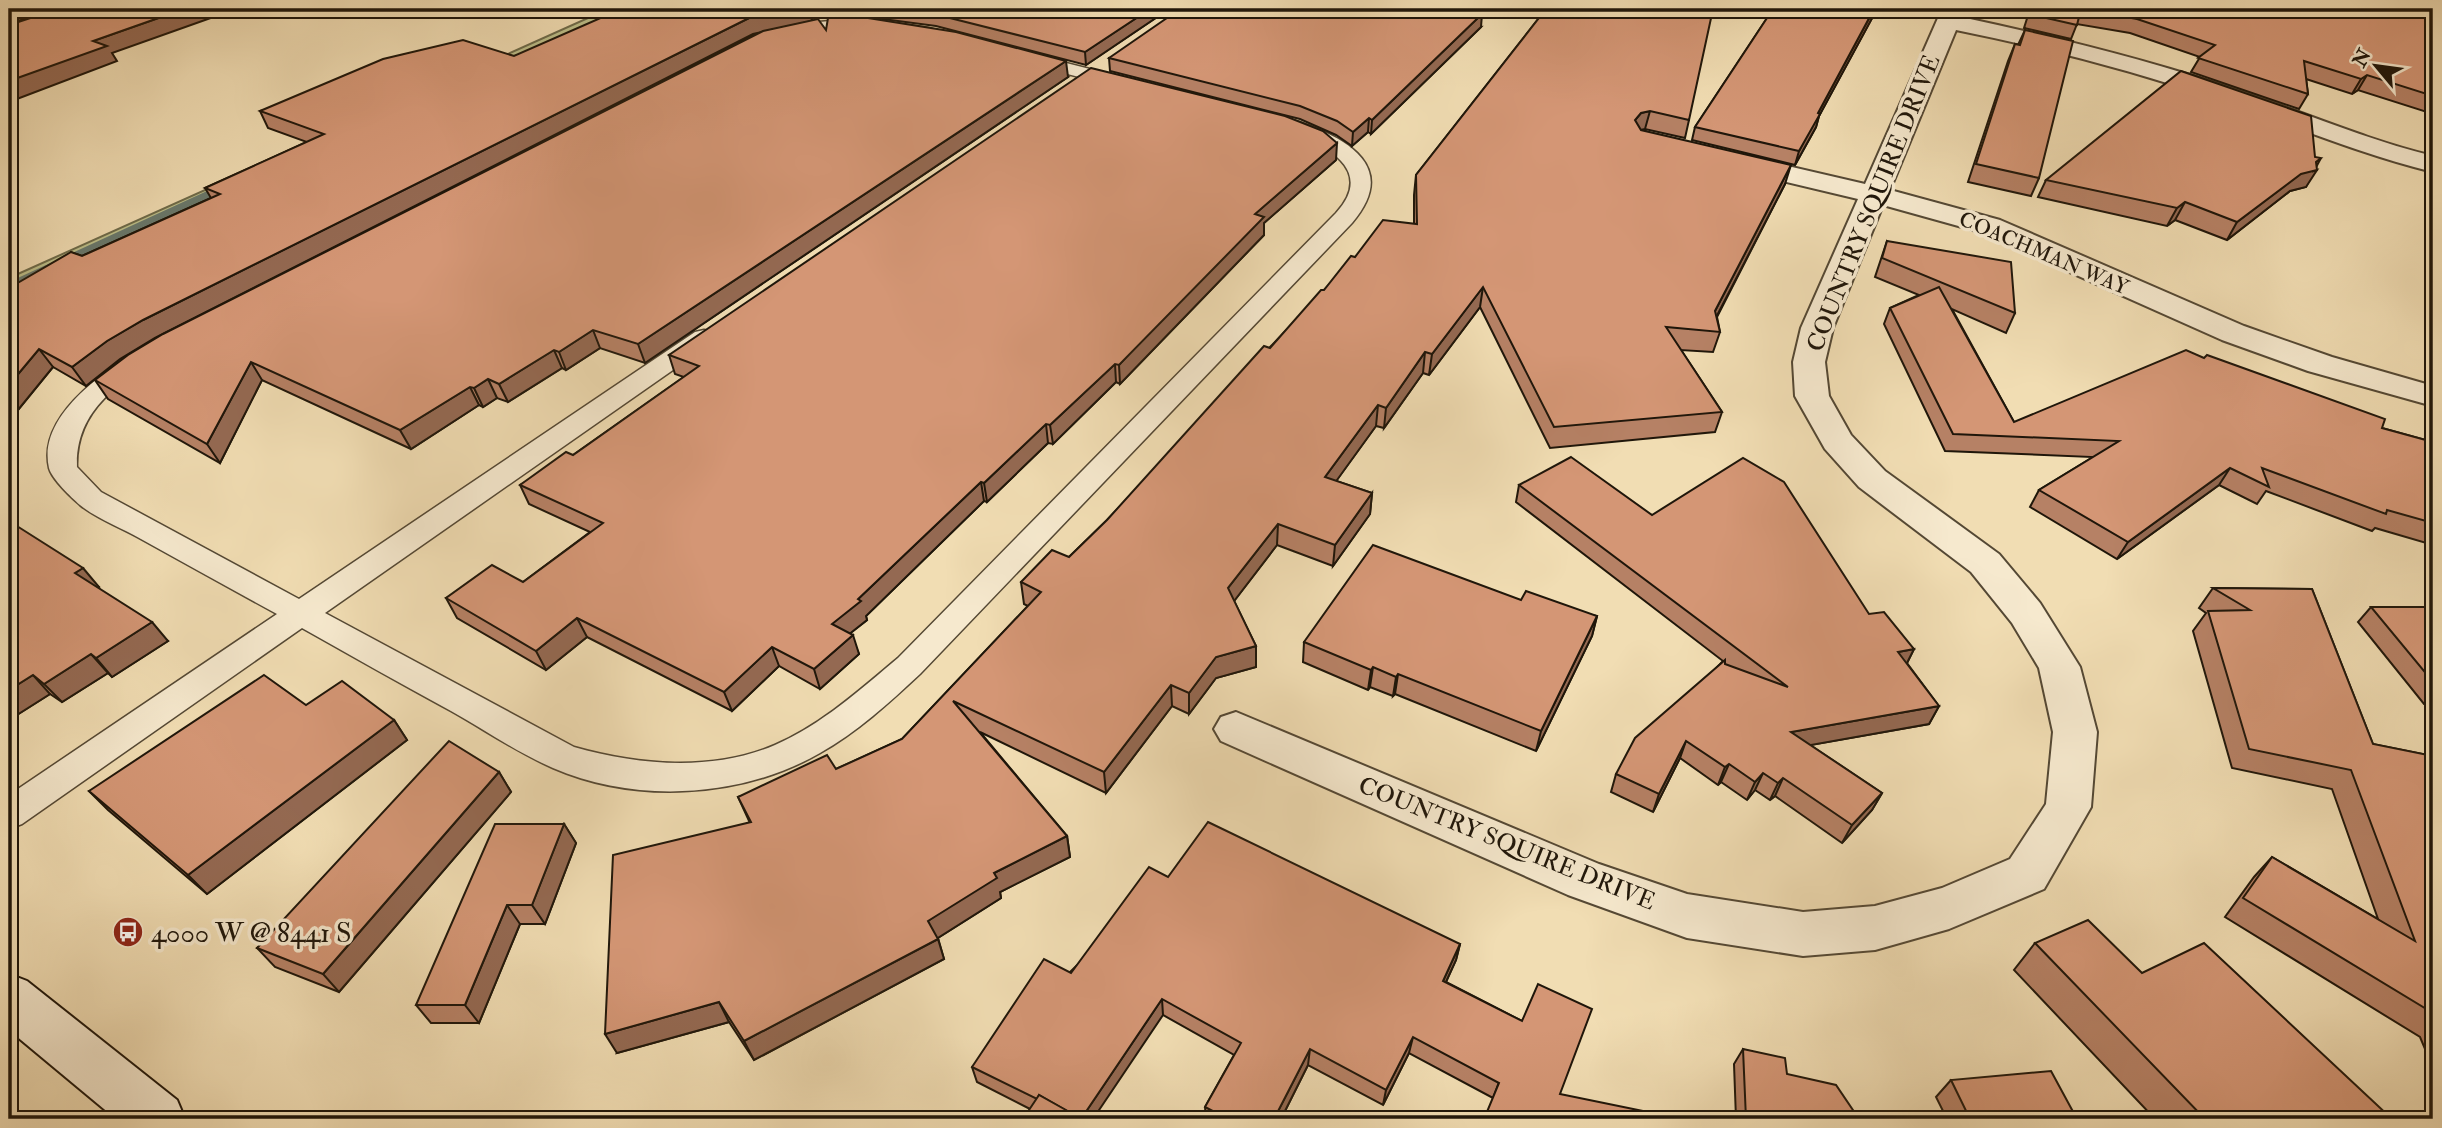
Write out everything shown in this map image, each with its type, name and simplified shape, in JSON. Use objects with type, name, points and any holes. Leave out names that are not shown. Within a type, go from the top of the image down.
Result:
[{"type":"street","points":[[1950,15],[2124,61],[2240,99],[2361,144],[2433,164]]},
{"type":"street","name":"COUNTRY SQUIRE DRIVE","points":[[1236,729],[1585,880],[1687,916],[1803,934],[1875,928],[1950,908],[2027,874],[2068,807],[2075,732],[2059,667],[2026,613],[1985,562],[1872,478],[1837,441],[1812,396],[1809,362],[1817,328],[1950,15]]},
{"type":"street","name":"COACHMAN WAY","points":[[1713,156],[1928,207],[1990,226],[2233,333],[2320,363],[2433,396]]},
{"type":"street","points":[[9,998],[158,1119]]},
{"type":"lane","points":[[873,25],[906,28],[1320,135],[1338,146],[1352,161],[1362,189],[1358,201],[918,656],[859,710],[806,746],[753,766],[689,777],[625,774],[565,758],[301,613],[91,499],[63,470],[64,441],[77,414],[102,387],[134,364],[177,339],[760,40],[808,28],[873,25]]},
{"type":"lane","points":[[1065,90],[1120,52]]},
{"type":"lane","points":[[9,814],[723,324]]},
{"type":"green space","points":[[608,9],[635,9],[9,295],[9,278]]},
{"type":"building","points":[[58,9],[184,9],[93,41],[107,46],[9,81],[9,25]]},
{"type":"building","points":[[621,9],[794,9],[749,18],[143,320],[107,341],[72,367],[39,349],[9,385],[9,288],[71,252],[82,256],[220,194],[205,188],[324,134],[260,111],[383,59],[463,40],[514,56]]},
{"type":"building","points":[[897,9],[1150,9],[1085,52],[934,14]]},
{"type":"building","points":[[1180,9],[1455,9],[1482,14],[1372,120],[1369,118],[1353,132],[1337,121],[1300,106],[1109,58]]},
{"type":"building","points":[[1546,9],[1713,9],[1689,120],[1650,111],[1641,113],[1635,120],[1641,130],[1791,165],[1715,311],[1720,332],[1666,327],[1722,412],[1554,427],[1483,287],[1432,354],[1425,352],[1386,408],[1378,405],[1325,477],[1372,493],[1335,545],[1278,524],[1228,588],[1256,646],[1216,657],[1189,693],[1171,685],[1104,772],[953,701],[1067,836],[994,873],[997,878],[928,921],[938,939],[744,1041],[719,1002],[605,1034],[613,855],[751,822],[738,797],[827,755],[836,769],[902,739],[1041,592],[1021,582],[1052,550],[1069,557],[1107,520],[1264,346],[1270,348],[1321,290],[1324,290],[1351,256],[1355,257],[1383,220],[1417,224],[1416,175]]},
{"type":"building","points":[[1773,9],[1874,9],[1799,151],[1695,127]]},
{"type":"building","points":[[2031,9],[2081,9],[2077,25],[2029,14]]},
{"type":"building","points":[[2081,9],[2433,9],[2433,96],[2367,75],[2361,79],[2304,61],[2308,94],[2198,58],[2215,45],[2137,19]]},
{"type":"building","points":[[828,18],[868,18],[956,32],[1066,61],[638,344],[593,330],[559,352],[554,350],[499,384],[488,379],[474,388],[470,387],[400,430],[251,362],[207,444],[95,380],[128,355],[163,334],[763,31],[818,19],[826,30]]},
{"type":"building","points":[[2025,30],[2073,41],[2039,178],[1976,164],[2015,44],[2020,45]]},
{"type":"building","points":[[1091,68],[1285,116],[1323,131],[1337,143],[1255,214],[1264,217],[1119,365],[1115,364],[1050,425],[1046,424],[984,483],[981,482],[858,599],[861,601],[832,624],[853,635],[814,669],[772,647],[724,692],[577,618],[536,651],[446,598],[492,565],[523,582],[603,523],[520,485],[566,452],[573,455],[699,366],[669,355]]},
{"type":"building","points":[[2181,71],[2311,116],[2315,157],[2321,158],[2316,162],[2317,170],[2301,174],[2237,222],[2185,202],[2177,208],[2046,180]]},
{"type":"building","points":[[1887,241],[2011,262],[2015,313],[1882,258]]},
{"type":"building","points":[[1939,287],[2014,422],[2186,350],[2204,358],[2207,355],[2385,419],[2382,428],[2433,442],[2433,523],[2387,510],[2386,514],[2262,468],[2269,487],[2230,468],[2128,542],[2039,490],[2119,441],[1953,434],[1890,308]]},
{"type":"building","points":[[1571,457],[1652,515],[1743,458],[1784,482],[1869,614],[1884,612],[1914,649],[1898,652],[1939,706],[1791,732],[1882,793],[1852,825],[1783,778],[1778,783],[1763,773],[1755,782],[1729,764],[1725,767],[1686,741],[1659,794],[1616,774],[1635,738],[1725,660],[1725,664],[1788,687],[1519,485]]},
{"type":"building","points":[[9,521],[83,568],[75,573],[152,622],[96,658],[91,654],[44,684],[33,675],[9,690]]},
{"type":"building","points":[[1373,545],[1521,600],[1526,591],[1597,616],[1541,731],[1398,674],[1396,677],[1373,667],[1371,670],[1304,642]]},
{"type":"building","points":[[2213,588],[2312,589],[2373,744],[2433,756],[2433,1013],[2243,898],[2272,857],[2415,941],[2351,770],[2249,749],[2208,611],[2250,610]]},
{"type":"building","points":[[2371,607],[2433,607],[2433,682]]},
{"type":"building","points":[[264,675],[306,705],[342,681],[394,720],[188,875],[89,791]]},
{"type":"building","points":[[449,741],[499,772],[323,974],[257,948]]},
{"type":"building","points":[[1208,822],[1460,944],[1443,981],[1522,1021],[1538,984],[1592,1009],[1560,1094],[1682,1119],[1484,1119],[1499,1083],[1413,1037],[1386,1090],[1310,1049],[1274,1119],[1228,1119],[1205,1107],[1241,1043],[1162,999],[1081,1119],[1039,1095],[1037,1099],[972,1067],[1044,959],[1071,973],[1149,867],[1168,877]]},
{"type":"building","points":[[495,824],[564,824],[532,905],[507,905],[465,1005],[416,1005]]},
{"type":"building","points":[[2088,920],[2142,973],[2204,943],[2392,1119],[2205,1119],[2035,943]]},
{"type":"building","points":[[1743,1049],[1785,1058],[1787,1074],[1836,1085],[1859,1119],[1746,1119]]},
{"type":"building","points":[[2051,1071],[2077,1119],[1970,1119],[1951,1080]]},
{"type":"building","points":[[1039,1095],[1082,1119],[1023,1119]]},
{"type":"waterway","points":[[9,287],[231,184]]},
{"type":"place","name":"4000 W @ 8441 S","points":[[128,932]]}]
